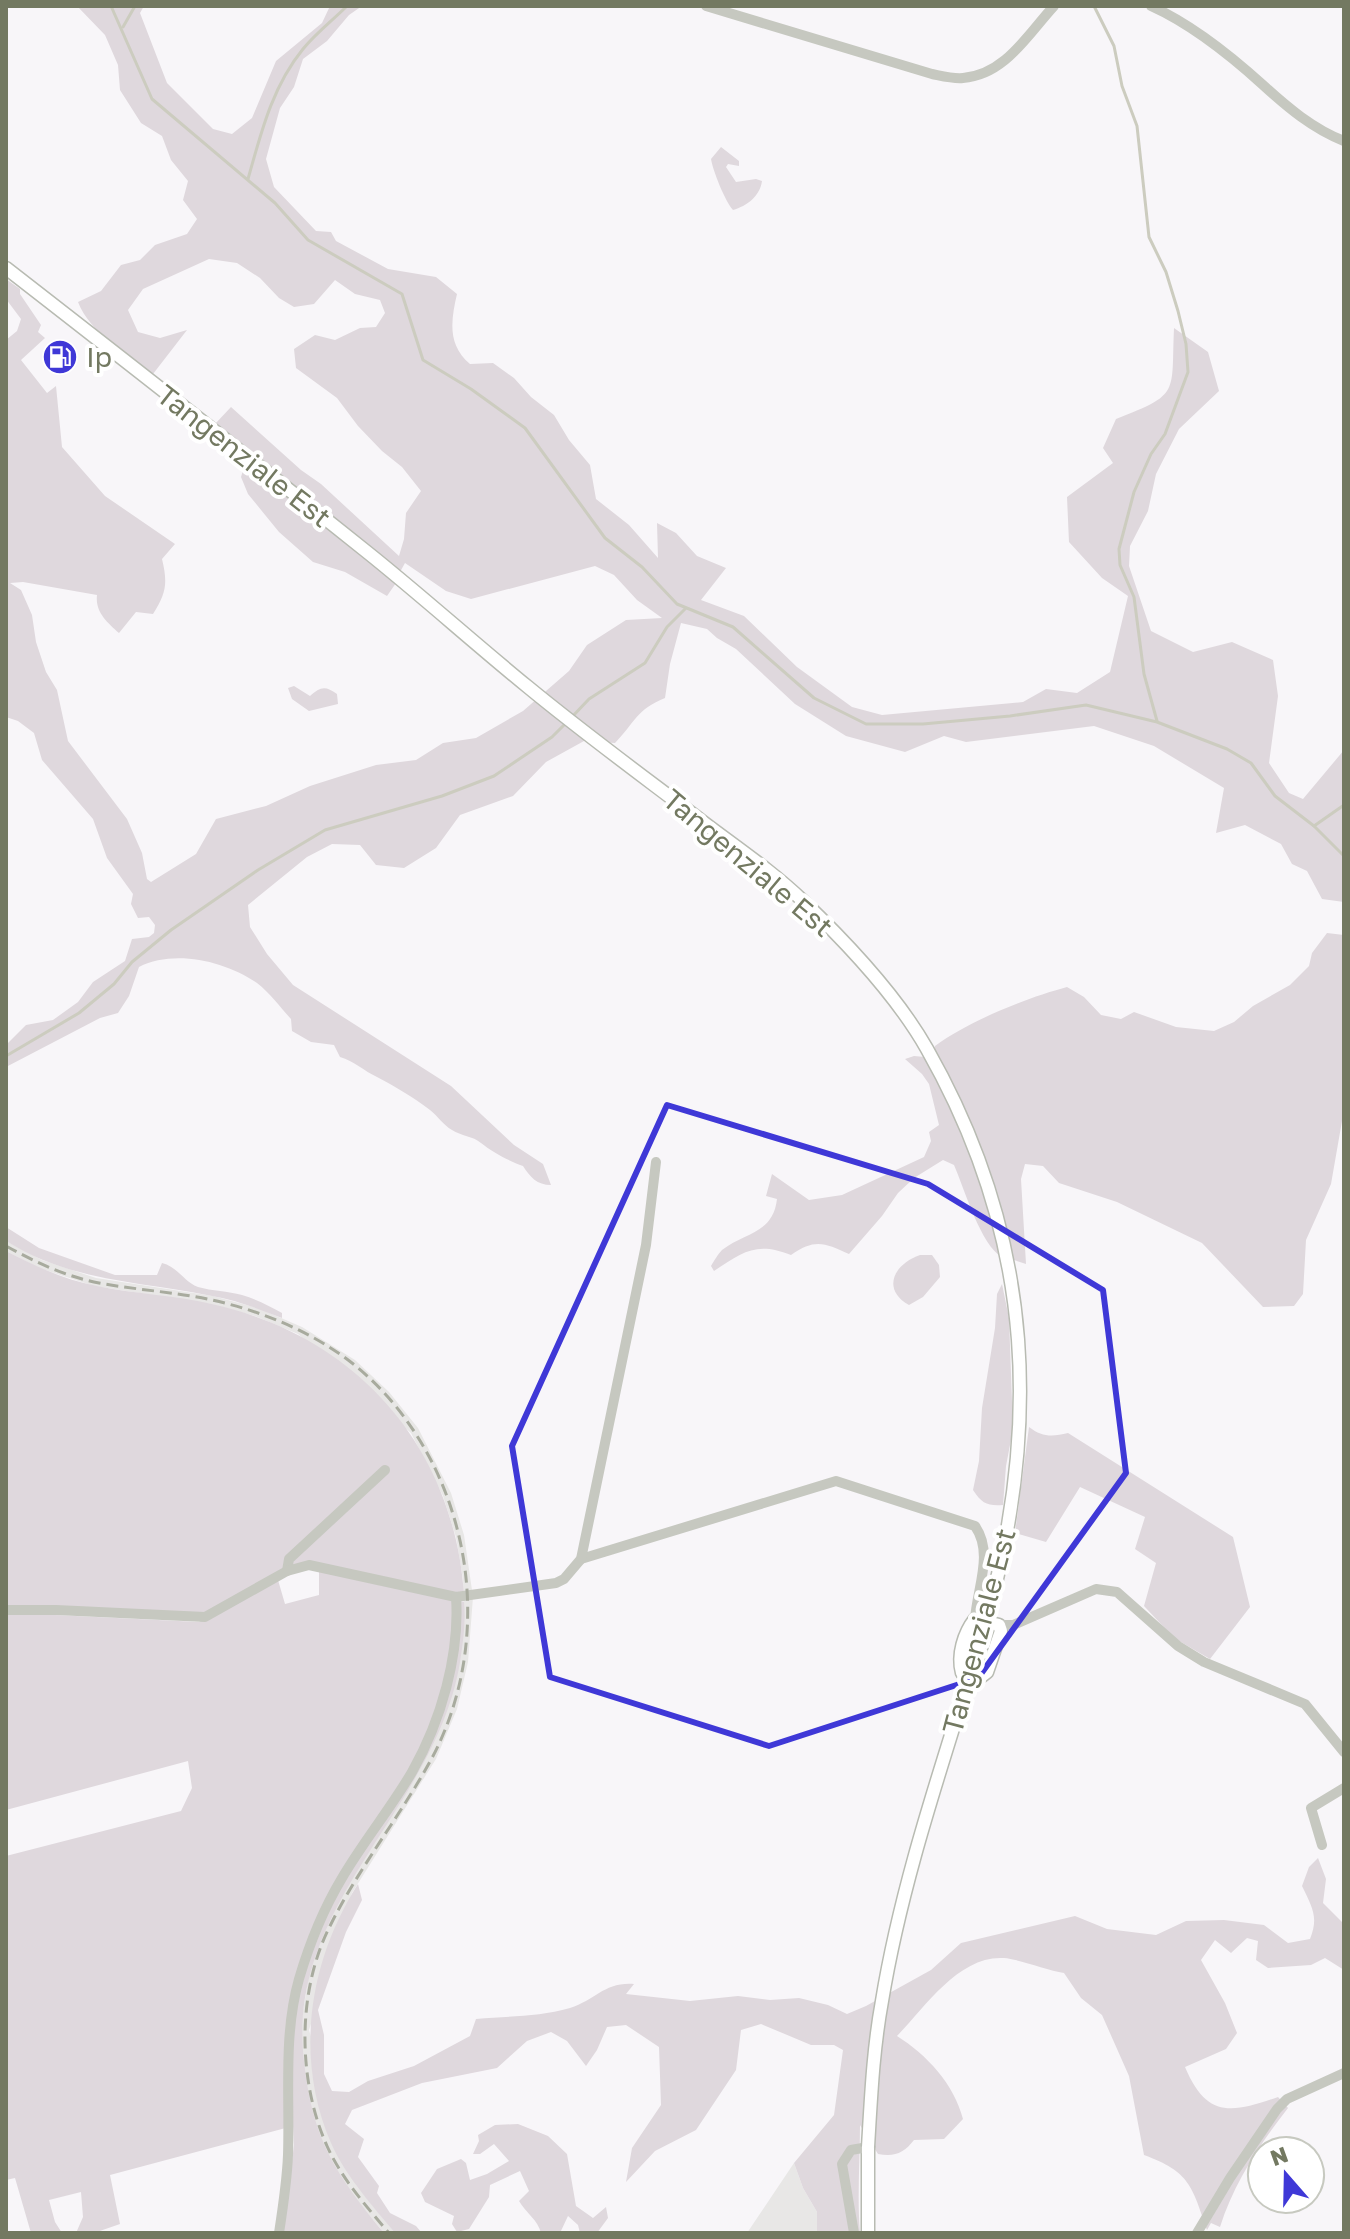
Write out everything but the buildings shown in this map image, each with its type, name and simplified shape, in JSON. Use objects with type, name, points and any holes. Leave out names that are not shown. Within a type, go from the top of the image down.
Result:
[{"type":"main road","name":"Tangenziale Est","points":[[6,268],[430,604],[527,687],[799,897],[878,981],[925,1045],[964,1124],[995,1208],[1008,1259],[1017,1314],[1021,1420],[1006,1544],[987,1621],[919,1841],[882,2000],[873,2064],[868,2147],[868,2233]]},
{"type":"street","points":[[706,6],[932,74],[962,78],[989,72],[1009,57],[1054,6]]},
{"type":"street","points":[[1151,6],[1180,20],[1234,60],[1304,120],[1344,141]]},
{"type":"street","points":[[6,1610],[205,1617],[287,1571],[309,1565],[456,1597],[556,1583],[564,1579],[581,1559],[637,1295],[656,1162]]},
{"type":"street","points":[[287,1571],[289,1559],[385,1470]]},
{"type":"street","points":[[581,1559],[836,1481],[975,1526],[983,1543],[987,1621],[1013,1625],[1096,1589],[1117,1592],[1178,1646],[1204,1662],[1305,1704],[1344,1752]]},
{"type":"street","points":[[279,2233],[288,2158],[290,2039],[299,1980],[324,1914],[341,1880],[412,1772],[427,1742],[443,1699],[458,1627],[456,1597]]},
{"type":"street","points":[[1322,1845],[1311,1808],[1344,1788]]},
{"type":"street","points":[[1197,2233],[1277,2109],[1287,2099],[1344,2073]]},
{"type":"street","points":[[854,2233],[842,2164],[851,2150],[868,2147]]},
{"type":"highlighted area","points":[[667,1105],[928,1184],[1103,1290],[1126,1473],[978,1678],[769,1746],[550,1677],[512,1446]]},
{"type":"shaded area","points":[[77,6],[144,6],[140,13],[167,83],[213,129],[232,134],[252,118],[276,61],[322,23],[330,6],[362,6],[349,15],[327,41],[303,59],[294,87],[280,108],[266,159],[274,187],[316,231],[331,232],[336,241],[388,269],[436,277],[457,294],[453,332],[457,349],[470,364],[493,363],[554,415],[569,440],[590,465],[596,499],[629,525],[658,558],[657,523],[676,533],[697,556],[726,568],[701,600],[744,616],[797,667],[852,707],[882,715],[1023,702],[1046,689],[1077,693],[1110,672],[1128,596],[1102,578],[1069,542],[1067,497],[1113,463],[1103,448],[1116,419],[1152,404],[1168,389],[1173,367],[1174,328],[1208,352],[1219,391],[1179,429],[1156,474],[1148,511],[1130,546],[1129,566],[1151,631],[1193,652],[1232,642],[1273,660],[1278,696],[1269,763],[1289,793],[1303,799],[1344,750],[1344,902],[1322,899],[1307,871],[1292,864],[1281,844],[1245,825],[1216,833],[1224,788],[1154,746],[1094,726],[966,742],[944,736],[905,752],[846,736],[795,704],[736,649],[707,629],[681,623],[665,698],[642,712],[615,743],[584,741],[546,762],[513,796],[460,815],[436,848],[404,868],[376,865],[360,845],[332,844],[307,857],[248,905],[250,927],[267,954],[293,985],[451,1086],[514,1145],[543,1164],[551,1185],[538,1182],[523,1166],[449,1128],[411,1096],[340,1057],[334,1045],[311,1042],[292,1031],[291,1019],[257,983],[230,969],[199,960],[168,959],[139,967],[129,996],[118,1013],[100,1018],[6,1067],[6,1045],[26,1025],[53,1020],[78,1002],[93,982],[125,961],[132,939],[149,937],[154,933],[155,925],[149,917],[138,918],[131,904],[133,894],[107,858],[93,819],[42,760],[34,733],[18,721],[6,717],[6,340],[17,331],[21,319],[6,299],[6,279],[20,289],[20,294],[41,325],[38,332],[45,338],[21,360],[47,393],[56,386],[62,447],[105,496],[175,544],[162,559],[165,588],[153,614],[136,612],[119,633],[100,612],[97,595],[23,582],[10,583],[21,590],[32,615],[36,642],[46,672],[57,690],[68,741],[127,819],[142,853],[147,879],[151,882],[196,854],[216,819],[266,806],[310,786],[376,765],[416,760],[443,743],[476,738],[523,711],[569,671],[587,645],[626,620],[662,618],[637,600],[614,575],[595,566],[471,599],[446,591],[405,563],[400,572],[215,424],[231,407],[399,556],[406,513],[421,491],[402,467],[358,426],[337,398],[296,368],[294,349],[315,335],[335,340],[360,328],[376,327],[385,313],[380,300],[355,294],[335,280],[314,304],[294,307],[237,263],[209,259],[143,289],[128,310],[138,332],[160,338],[187,330],[153,374],[91,324],[78,302],[101,291],[121,265],[140,260],[155,245],[187,234],[197,219],[183,200],[188,181],[171,160],[162,136],[141,123],[120,90],[118,65],[105,35]]},
{"type":"shaded area","points":[[721,147],[739,161],[739,166],[728,164],[726,167],[736,182],[762,181],[752,200],[733,210],[726,200],[711,159]]},
{"type":"shaded area","points":[[245,464],[396,583],[387,596],[345,572],[313,562],[279,532],[248,494],[241,477]]},
{"type":"shaded area","points":[[294,686],[310,696],[320,689],[329,689],[337,694],[338,704],[309,711],[292,699],[288,688]]},
{"type":"shaded area","points":[[1327,933],[1344,935],[1342,1121],[1331,1184],[1306,1240],[1303,1294],[1294,1306],[1263,1307],[1202,1243],[1117,1202],[1059,1183],[1043,1166],[1025,1164],[1021,1179],[1026,1264],[1014,1260],[984,1157],[934,1051],[935,1046],[998,1011],[1067,987],[1084,997],[1101,1015],[1121,1019],[1134,1012],[1176,1027],[1214,1031],[1234,1022],[1253,1006],[1290,985],[1309,966],[1312,953]]},
{"type":"shaded area","points":[[925,1057],[960,1131],[979,1179],[1002,1257],[994,1251],[980,1229],[954,1165],[943,1160],[914,1178],[898,1193],[849,1254],[820,1244],[807,1246],[791,1255],[759,1249],[742,1254],[714,1271],[711,1266],[722,1250],[757,1231],[770,1219],[777,1199],[766,1196],[772,1174],[809,1200],[842,1195],[924,1157],[931,1141],[929,1132],[939,1125],[929,1084],[905,1059]]},
{"type":"shaded area","points":[[6,1227],[39,1248],[115,1275],[157,1275],[162,1263],[198,1287],[252,1299],[282,1313],[282,1318],[221,1298],[106,1278],[56,1265],[6,1241]]},
{"type":"shaded area","points":[[6,1241],[42,1260],[96,1278],[213,1296],[258,1308],[302,1327],[355,1360],[389,1392],[418,1428],[451,1493],[464,1535],[473,1597],[468,1662],[457,1709],[436,1759],[352,1893],[309,2030],[356,2185],[395,2233],[384,2233],[348,2190],[323,2147],[308,2101],[300,2030],[310,1968],[324,1927],[464,1626],[463,1579],[456,1537],[443,1496],[411,1433],[298,1334],[255,1316],[211,1304],[94,1286],[39,1268],[6,1251]]},
{"type":"shaded area","points":[[6,1251],[50,1272],[85,1283],[198,1301],[264,1320],[311,1342],[352,1371],[388,1406],[418,1446],[441,1491],[456,1541],[464,1595],[306,1562],[204,1615],[6,1609]]},
{"type":"shaded area","points":[[920,1255],[932,1255],[939,1265],[940,1277],[923,1297],[909,1305],[895,1292],[894,1277],[903,1264]]},
{"type":"shaded area","points":[[1002,1284],[1009,1318],[1013,1429],[1003,1505],[998,1505],[982,1501],[973,1490],[979,1461],[982,1408],[995,1328],[997,1294]]},
{"type":"shaded area","points":[[1029,1427],[1047,1435],[1068,1433],[1233,1537],[1250,1607],[1210,1659],[1174,1638],[1144,1606],[1156,1563],[1135,1549],[1145,1517],[1080,1487],[1046,1542],[1015,1533]]},
{"type":"shaded area","points":[[319,1569],[464,1602],[460,1662],[446,1715],[423,1764],[339,1904],[317,1952],[304,2004],[304,2061],[320,2134],[339,2173],[384,2233],[283,2233],[294,2145],[293,2126],[110,2175],[120,2224],[94,2233],[76,2233],[83,2217],[81,2192],[49,2200],[55,2222],[62,2233],[31,2233],[15,2178],[6,2180],[6,1856],[181,1811],[192,1788],[188,1761],[6,1810],[6,1615],[199,1622],[278,1580],[285,1604],[319,1595]]},
{"type":"shaded area","points":[[1318,1858],[1326,1879],[1323,1903],[1344,1924],[1344,1970],[1325,1958],[1311,1965],[1268,1968],[1256,1960],[1258,1941],[1247,1938],[1231,1953],[1215,1940],[1201,1960],[1225,2003],[1237,2033],[1226,2049],[1185,2067],[1193,2084],[1202,2096],[1222,2108],[1247,2106],[1278,2097],[1288,2108],[1269,2135],[1246,2135],[1246,2170],[1220,2227],[1211,2223],[1207,2230],[1187,2182],[1171,2168],[1144,2155],[1129,2076],[1102,2015],[1081,1998],[1064,1973],[1004,1958],[988,1959],[958,1974],[931,1998],[897,2036],[919,2052],[946,2082],[963,2119],[944,2139],[914,2140],[903,2151],[889,2155],[878,2154],[860,2125],[860,2233],[817,2233],[817,2212],[803,2188],[794,2163],[834,2115],[843,2050],[834,2045],[811,2045],[761,2024],[741,2030],[736,2070],[696,2130],[655,2151],[626,2182],[632,2148],[661,2105],[659,2047],[626,2025],[607,2027],[586,2066],[567,2041],[551,2032],[527,2041],[497,2068],[422,2083],[352,2110],[345,2124],[364,2139],[358,2157],[379,2186],[377,2193],[390,2213],[416,2226],[422,2233],[395,2233],[344,2167],[331,2143],[320,2110],[310,2044],[312,2010],[328,1945],[358,1884],[362,1900],[346,1932],[318,2010],[324,2035],[324,2074],[332,2091],[349,2092],[368,2081],[414,2066],[470,2036],[476,2019],[558,2011],[624,1984],[634,1984],[626,1994],[690,2001],[738,1996],[770,2000],[799,1998],[828,2005],[847,2014],[931,1970],[961,1943],[1075,1916],[1107,1929],[1156,1935],[1186,1921],[1224,1920],[1264,1925],[1288,1943],[1310,1939],[1314,1918],[1302,1886],[1309,1867]]},
{"type":"shaded area","points":[[518,2124],[548,2136],[567,2154],[576,2206],[593,2218],[606,2207],[608,2218],[597,2233],[580,2233],[578,2225],[568,2216],[560,2233],[541,2233],[519,2201],[529,2191],[520,2171],[490,2185],[489,2197],[469,2229],[457,2232],[452,2224],[454,2216],[425,2202],[421,2193],[437,2169],[461,2159],[466,2163],[470,2180],[509,2161],[494,2144],[480,2154],[473,2154],[479,2141],[478,2135],[495,2125]]},
{"type":"shaded area","points":[[794,2163],[803,2188],[817,2212],[817,2233],[747,2233]]},
{"type":"waterway","points":[[111,6],[152,99],[275,203],[308,240],[402,294],[423,360],[471,389],[525,428],[605,538],[642,567],[677,604],[733,627],[814,698],[866,724],[923,724],[1086,705],[1157,722],[1227,749],[1251,763],[1275,796],[1314,826],[1344,856]]},
{"type":"waterway","points":[[123,27],[135,6]]},
{"type":"waterway","points":[[248,179],[269,111],[283,79],[308,43],[347,6]]},
{"type":"waterway","points":[[1094,6],[1114,46],[1122,86],[1137,126],[1149,237],[1166,272],[1186,344],[1188,372],[1165,434],[1151,454],[1134,492],[1119,549],[1120,565],[1134,597],[1144,674],[1157,721]]},
{"type":"waterway","points":[[571,718],[589,699],[645,663],[667,627],[685,609]]},
{"type":"waterway","points":[[6,1056],[79,1013],[171,930],[258,870],[325,830],[442,796],[494,776],[552,737],[566,723]]},
{"type":"waterway","points":[[1314,826],[1344,805]]},
{"type":"railway","points":[[6,1246],[75,1277],[231,1305],[286,1324],[320,1342],[352,1363],[400,1411],[425,1449],[444,1490],[460,1542],[468,1605],[463,1668],[456,1699],[432,1758],[331,1924],[320,1949],[307,2005],[306,2063],[317,2120],[340,2170],[389,2233]]},
{"type":"place","name":"Ip","points":[[60,357]]}]
